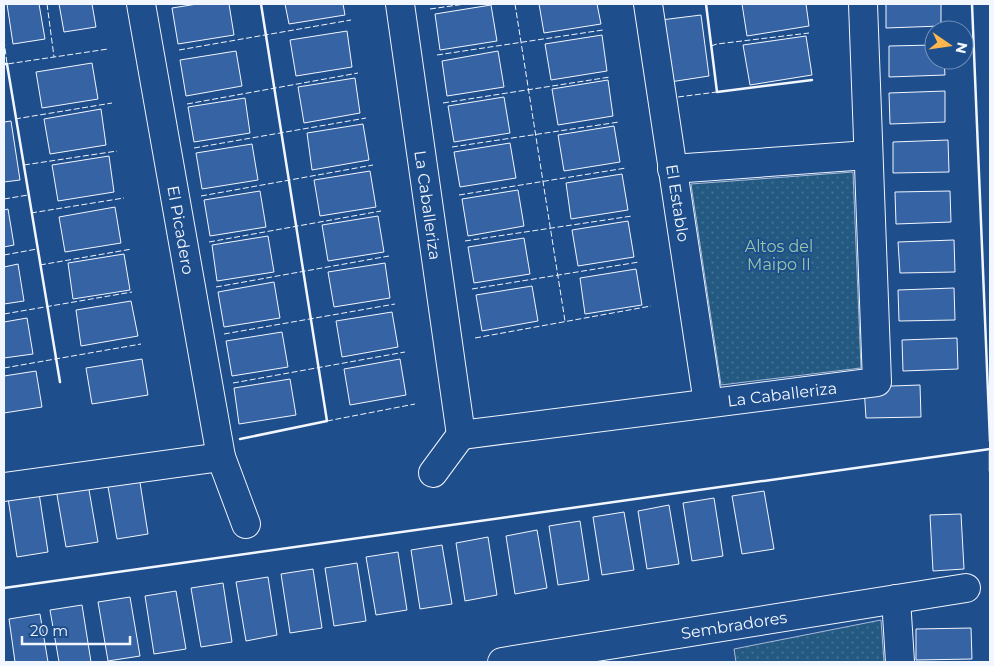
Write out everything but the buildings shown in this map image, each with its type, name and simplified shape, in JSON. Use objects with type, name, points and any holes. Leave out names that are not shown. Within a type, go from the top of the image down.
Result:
[{"type":"street","name":"El Picadero","points":[[141,4],[221,457],[246,524]]},
{"type":"street","name":"La Caballeriza","points":[[400,4],[461,435],[878,382],[863,4]]},
{"type":"street","name":"El Establo","points":[[648,4],[708,403]]},
{"type":"street","points":[[672,169],[868,155]]},
{"type":"street","points":[[433,473],[461,435]]},
{"type":"street","points":[[4,487],[221,457]]},
{"type":"street","name":"Sembradores","points":[[502,662],[966,588]]},
{"type":"street","points":[[896,599],[900,662]]},
{"type":"green space","name":"Altos del Maipo II","points":[[853,172],[861,368],[721,385],[691,184]]},
{"type":"green space","points":[[881,620],[884,662],[736,662],[734,649]]},
{"type":"fence","points":[[47,4],[54,57]]},
{"type":"fence","points":[[430,9],[465,4]]},
{"type":"fence","points":[[515,4],[565,321]]},
{"type":"fence","points":[[179,50],[351,20]]},
{"type":"fence","points":[[437,55],[603,30]]},
{"type":"fence","points":[[711,46],[809,33]]},
{"type":"fence","points":[[4,40],[7,64],[108,49]]},
{"type":"fence","points":[[187,104],[358,73]]},
{"type":"fence","points":[[443,103],[610,77]]},
{"type":"fence","points":[[678,97],[717,92]]},
{"type":"fence","points":[[15,119],[112,103]]},
{"type":"fence","points":[[194,148],[366,118]]},
{"type":"fence","points":[[452,147],[619,122]]},
{"type":"fence","points":[[24,165],[117,151]]},
{"type":"fence","points":[[201,196],[373,165]]},
{"type":"fence","points":[[459,195],[626,168]]},
{"type":"fence","points":[[4,199],[28,195]]},
{"type":"fence","points":[[31,213],[124,198]]},
{"type":"fence","points":[[209,242],[381,211]]},
{"type":"fence","points":[[465,241],[632,216]]},
{"type":"fence","points":[[4,255],[37,249]]},
{"type":"fence","points":[[40,265],[132,249]]},
{"type":"fence","points":[[216,287],[389,256]]},
{"type":"fence","points":[[472,289],[639,262]]},
{"type":"fence","points":[[4,314],[132,292]]},
{"type":"fence","points":[[224,334],[395,304]]},
{"type":"fence","points":[[475,338],[651,306]]},
{"type":"fence","points":[[4,368],[141,344]]},
{"type":"fence","points":[[233,383],[405,352]]},
{"type":"fence","points":[[327,421],[415,404]]},
{"type":"wall","points":[[240,439],[327,421],[261,4]]},
{"type":"wall","points":[[706,4],[717,92],[812,80]]},
{"type":"wall","points":[[972,4],[990,441]]},
{"type":"wall","points":[[4,64],[7,64],[60,382]]},
{"type":"wall","points":[[4,588],[990,449]]},
{"type":"wall","points":[[990,452],[990,471]]}]
